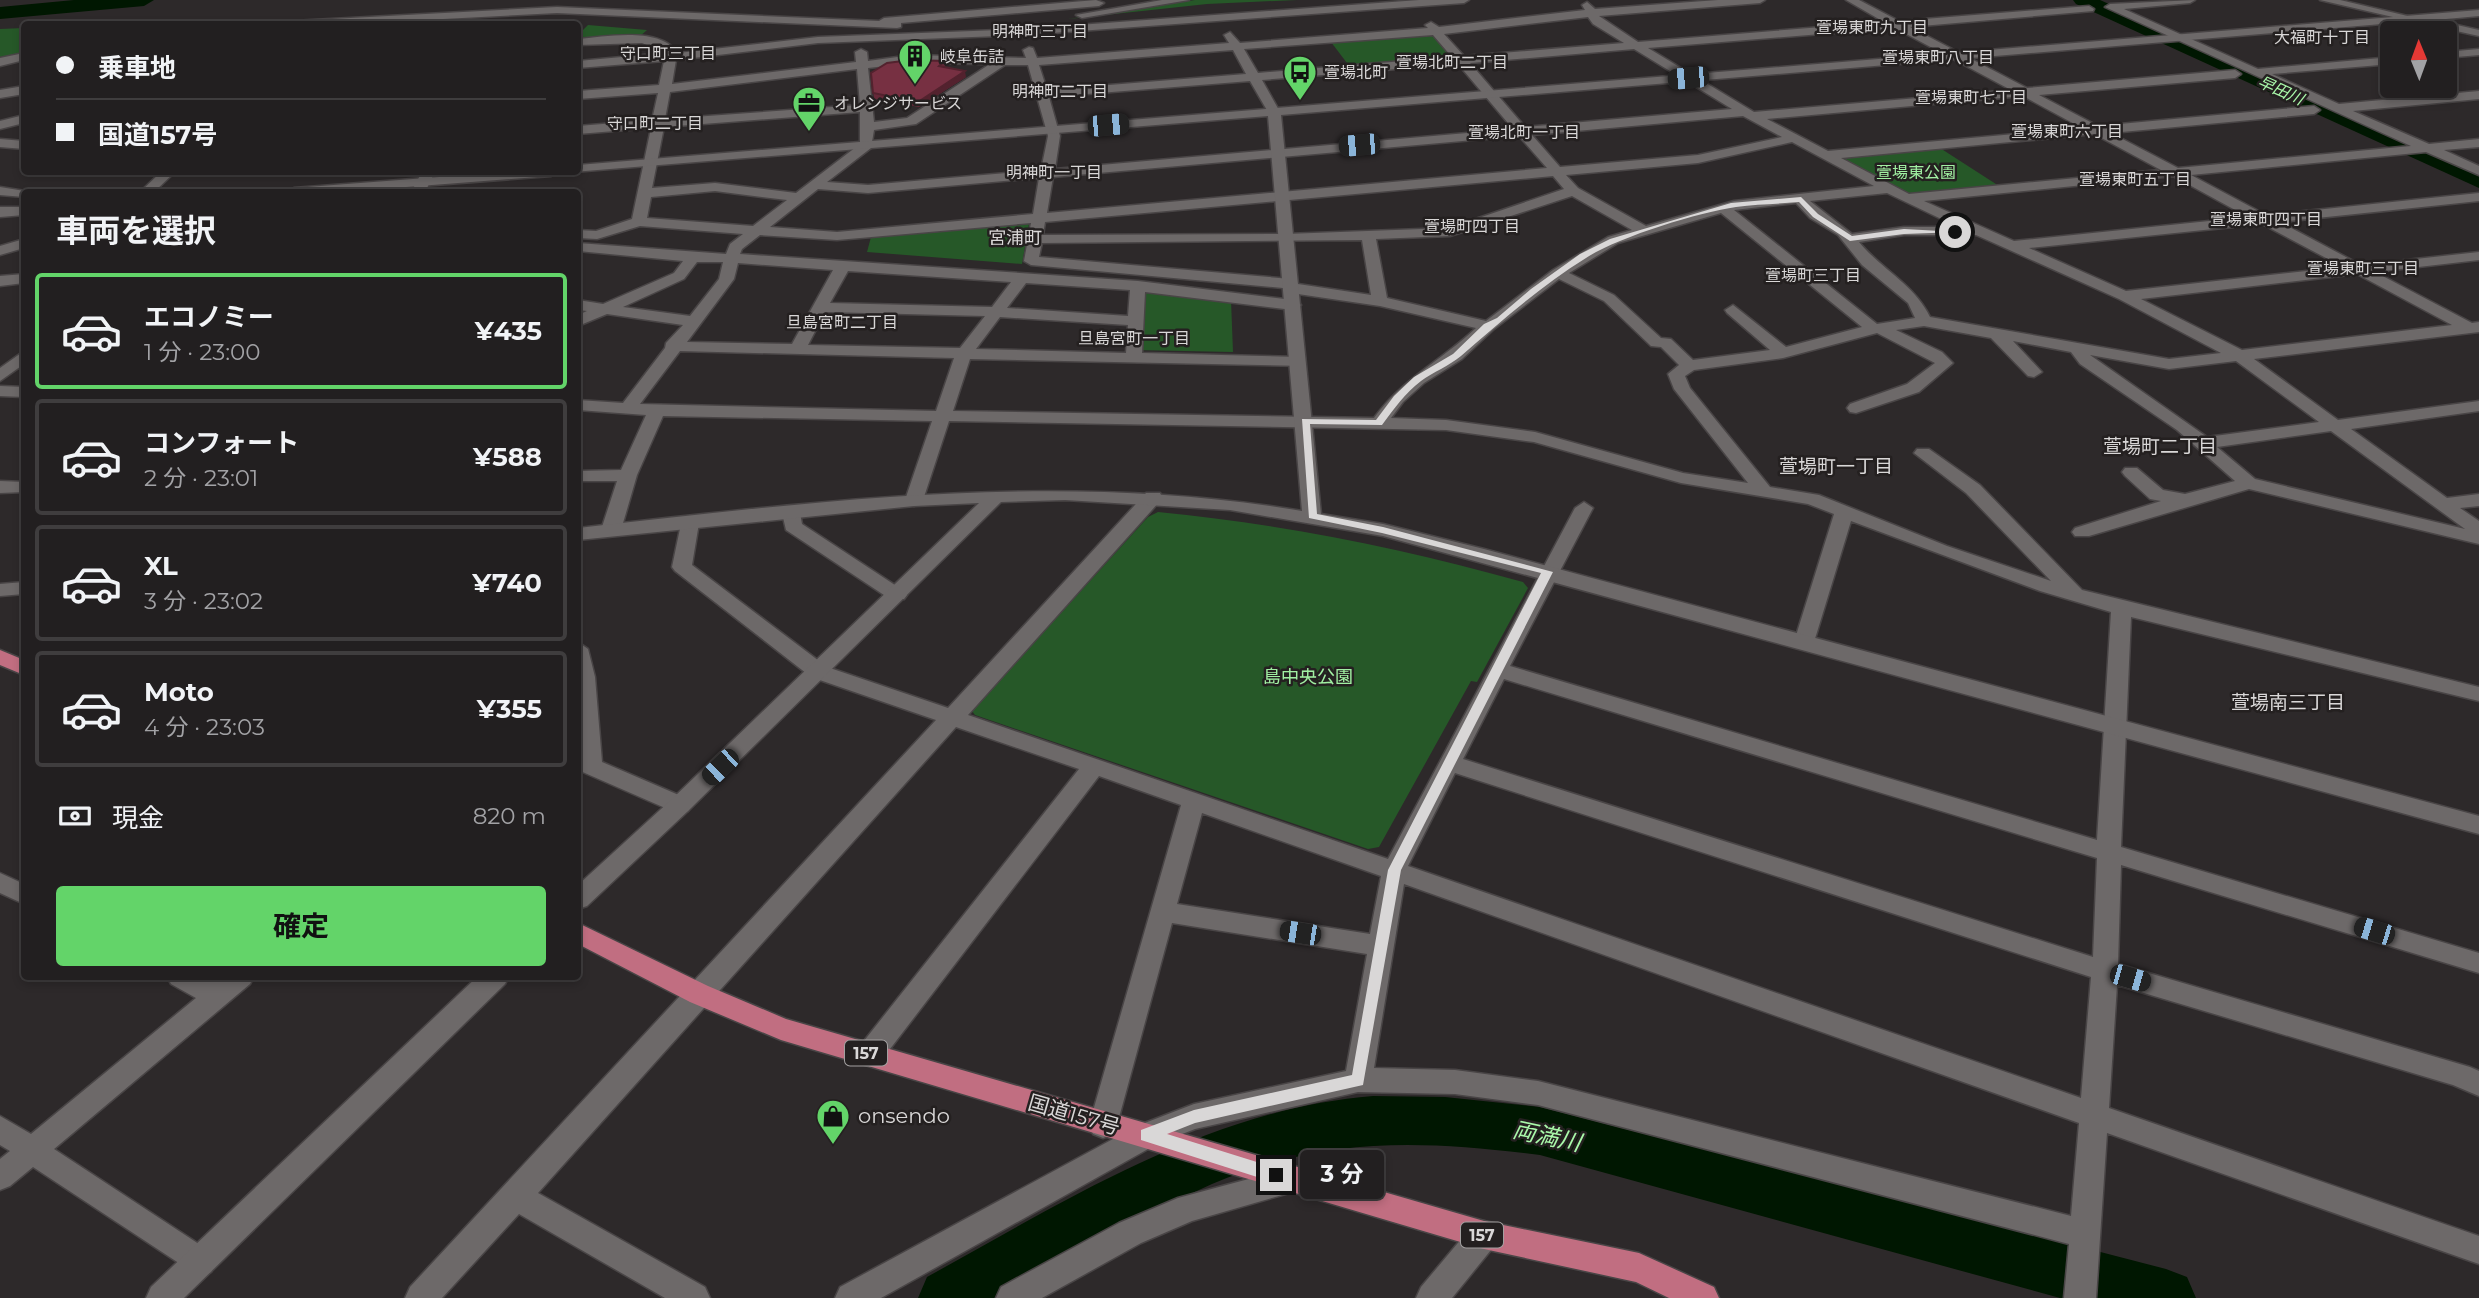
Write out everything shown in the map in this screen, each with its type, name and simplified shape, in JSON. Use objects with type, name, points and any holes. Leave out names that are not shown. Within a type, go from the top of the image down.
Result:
[{"type":"highway","points":[[0,657],[21,667]]},
{"type":"highway","name":"国道157号","points":[[581,935],[699,994],[781,1029],[1103,1125],[1157,1137],[1484,1236],[1639,1268],[1703,1298]]},
{"type":"street","points":[[864,23],[1130,0]]},
{"type":"street","points":[[351,21],[558,10],[747,21],[1023,28],[1184,0]]},
{"type":"street","points":[[581,64],[671,57],[818,40],[1221,18],[1464,0]]},
{"type":"street","points":[[1584,0],[1597,22],[1748,114],[1906,198],[2124,296],[2238,355],[2479,530]]},
{"type":"street","points":[[581,96],[665,89],[927,58],[1000,63],[1032,62],[1437,31],[1591,13],[1760,0]]},
{"type":"street","points":[[1851,0],[2476,330]]},
{"type":"street","points":[[2070,0],[2257,72],[2479,171]]},
{"type":"street","points":[[2190,0],[2110,7],[2235,74],[2479,186]]},
{"type":"street","points":[[2325,0],[2479,33]]},
{"type":"street","points":[[1415,4],[1573,191],[1644,231]]},
{"type":"street","points":[[1041,94],[2089,9]]},
{"type":"street","points":[[581,169],[2479,13]]},
{"type":"street","points":[[1221,18],[1274,112],[1306,421],[1312,516]]},
{"type":"street","points":[[1023,28],[1053,130],[1031,261],[1380,301],[1488,326]]},
{"type":"street","points":[[628,409],[672,346],[726,279],[735,247],[866,145],[868,127],[860,38]]},
{"type":"street","points":[[581,42],[658,42],[672,52],[639,222]]},
{"type":"street","points":[[2457,54],[2479,52]]},
{"type":"street","points":[[0,62],[21,58]]},
{"type":"street","points":[[2257,72],[2380,61]]},
{"type":"street","points":[[868,127],[911,121],[1000,63]]},
{"type":"street","points":[[0,75],[21,72]]},
{"type":"street","points":[[816,185],[868,189],[1522,131],[2235,74]]},
{"type":"street","points":[[0,94],[21,90]]},
{"type":"street","points":[[2338,108],[2479,95]]},
{"type":"street","points":[[581,130],[865,108]]},
{"type":"street","points":[[1827,156],[2314,110]]},
{"type":"street","points":[[0,125],[21,120]]},
{"type":"street","points":[[581,234],[597,235],[639,222],[837,236],[1698,159],[1795,138]]},
{"type":"street","points":[[0,143],[21,145]]},
{"type":"street","points":[[1906,198],[2479,143]]},
{"type":"street","points":[[150,189],[166,175]]},
{"type":"street","points":[[333,189],[513,175]]},
{"type":"street","points":[[645,193],[715,187],[799,197]]},
{"type":"street","points":[[1379,423],[1397,398],[1418,379],[1456,356],[1488,326],[1500,320],[1558,273],[1613,240],[1723,208],[1889,189]]},
{"type":"street","points":[[0,191],[21,193]]},
{"type":"street","points":[[1035,239],[1286,238],[1450,232],[1573,191]]},
{"type":"street","points":[[2013,246],[2479,197]]},
{"type":"street","points":[[1801,200],[1815,215],[1850,239],[1867,262],[1915,300],[1924,321]]},
{"type":"street","points":[[1723,208],[1876,328],[1936,355],[1945,363],[1913,388],[1856,408]]},
{"type":"street","points":[[0,213],[5,209],[21,211]]},
{"type":"street","points":[[1850,239],[1904,231],[1981,232]]},
{"type":"street","points":[[1368,235],[1380,301]]},
{"type":"street","points":[[0,240],[21,242]]},
{"type":"street","points":[[0,251],[21,243]]},
{"type":"street","points":[[581,247],[694,258],[843,265],[1138,286],[1291,292]]},
{"type":"street","points":[[2124,296],[2479,256]]},
{"type":"street","points":[[581,319],[679,276],[694,258]]},
{"type":"street","points":[[797,350],[843,265]]},
{"type":"street","points":[[1558,273],[1609,298],[1657,343],[1665,342],[1689,366]]},
{"type":"street","points":[[914,500],[963,355],[1023,277]]},
{"type":"street","points":[[0,281],[21,279]]},
{"type":"street","points":[[1134,358],[1138,286]]},
{"type":"street","points":[[581,305],[692,321]]},
{"type":"street","points":[[819,307],[996,312],[1136,321]]},
{"type":"street","points":[[1733,310],[1783,353]]},
{"type":"street","points":[[1763,490],[1682,389],[1676,374],[1689,366],[1783,353],[1876,328],[1924,321],[2079,351],[2169,364],[2476,330]]},
{"type":"street","points":[[1997,335],[2034,372]]},
{"type":"street","points":[[672,346],[1299,362]]},
{"type":"street","points":[[2079,351],[2087,361],[2204,443],[2249,483]]},
{"type":"street","points":[[0,376],[21,358]]},
{"type":"street","points":[[0,391],[21,392]]},
{"type":"street","points":[[581,405],[656,412],[778,416],[1379,423],[1446,425],[1513,432],[1681,478],[1812,499],[1940,550],[2121,608],[2479,694]]},
{"type":"street","points":[[2204,443],[2479,407]]},
{"type":"street","points":[[611,530],[628,475],[656,412]]},
{"type":"street","points":[[1923,453],[1973,489],[2075,594]]},
{"type":"street","points":[[2131,472],[2157,495],[2180,498]]},
{"type":"street","points":[[581,476],[628,475]]},
{"type":"street","points":[[2082,532],[2160,509],[2180,498],[2249,483],[2479,538]]},
{"type":"street","points":[[0,487],[21,487]]},
{"type":"street","points":[[581,896],[819,672],[998,495]]},
{"type":"street","points":[[581,534],[914,500],[998,495],[1153,497],[1312,516],[1383,530],[1548,572],[2479,825]]},
{"type":"street","points":[[421,1298],[1153,497]]},
{"type":"street","points":[[2444,504],[2479,500]]},
{"type":"street","points":[[1358,1080],[1394,870],[1548,572],[1584,508]]},
{"type":"street","points":[[1804,642],[1844,512]]},
{"type":"street","points":[[791,513],[793,526],[897,595]]},
{"type":"street","points":[[689,523],[682,566],[819,672],[2479,1250]]},
{"type":"street","points":[[0,590],[21,588]]},
{"type":"street","points":[[2080,1298],[2105,971],[2113,725],[2121,608]]},
{"type":"street","points":[[581,663],[584,677],[584,764],[680,805]]},
{"type":"street","points":[[1499,670],[2479,963]]},
{"type":"street","points":[[1449,763],[2105,971],[2460,1075],[2479,1084]]},
{"type":"street","points":[[870,1054],[1094,766]]},
{"type":"street","points":[[1103,1125],[1194,801]]},
{"type":"street","points":[[0,882],[21,893]]},
{"type":"street","points":[[1163,912],[1382,946]]},
{"type":"street","points":[[187,980],[217,996]]},
{"type":"street","points":[[0,1177],[236,980]]},
{"type":"street","points":[[162,1298],[492,980]]},
{"type":"street","points":[[851,1298],[1194,1117],[1358,1080],[1455,1082],[1538,1093],[2085,1241]]},
{"type":"street","points":[[0,1129],[200,1262]]},
{"type":"street","points":[[1013,1298],[1142,1228],[1189,1208],[1293,1180]]},
{"type":"street","points":[[516,1196],[694,1298]]},
{"type":"street","points":[[1432,1298],[1484,1236]]},
{"type":"green space","points":[[1195,0],[1297,0],[1207,4],[1068,19]]},
{"type":"green space","points":[[588,25],[647,30],[638,38],[581,40],[581,32]]},
{"type":"green space","points":[[21,28],[21,54],[0,57],[0,29]]},
{"type":"green space","points":[[1433,36],[1452,58],[1350,67],[1331,42]]},
{"type":"green space","name":"萱場東公園","points":[[1940,148],[1999,186],[1911,195],[1840,158]]},
{"type":"green space","points":[[1029,224],[1022,264],[867,252],[871,237]]},
{"type":"green space","points":[[1141,289],[1231,300],[1233,352],[1134,350]]},
{"type":"green space","name":"島中央公園","points":[[1158,512],[1297,530],[1387,548],[1523,582],[1528,588],[1477,682],[1471,681],[1379,847],[1368,849],[975,715],[972,711],[1148,517]]},
{"type":"building","name":"岐阜缶詰","points":[[911,60],[944,61],[939,66],[965,71],[918,102],[873,93],[871,73],[887,63]]},
{"type":"waterway","points":[[0,13],[144,0]]},
{"type":"waterway","name":"早田川","points":[[2083,0],[2479,180]]},
{"type":"waterway","name":"両満川","points":[[948,1298],[1092,1216],[1191,1167],[1242,1147],[1295,1132],[1349,1122],[1397,1119],[1540,1131],[2166,1298]]},
{"type":"place","name":"岐阜缶詰","points":[[915,86]]},
{"type":"place","name":"萱場北町","points":[[1300,102]]},
{"type":"place","name":"オレンジサービス","points":[[809,133]]},
{"type":"place","name":"onsendo","points":[[833,1146]]},
{"type":"district","name":"萱場東町九丁目","points":[[1872,27]]},
{"type":"district","name":"明神町三丁目","points":[[1040,31]]},
{"type":"district","name":"大福町十丁目","points":[[2322,37]]},
{"type":"district","name":"守口町三丁目","points":[[668,53]]},
{"type":"district","name":"萱場東町八丁目","points":[[1938,57]]},
{"type":"district","name":"萱場北町二丁目","points":[[1452,62]]},
{"type":"district","name":"明神町二丁目","points":[[1060,91]]},
{"type":"district","name":"萱場東町七丁目","points":[[1971,97]]},
{"type":"district","name":"守口町二丁目","points":[[655,123]]},
{"type":"district","name":"萱場東町六丁目","points":[[2067,131]]},
{"type":"district","name":"萱場北町一丁目","points":[[1524,132]]},
{"type":"district","name":"明神町一丁目","points":[[1054,172]]},
{"type":"district","name":"萱場東町五丁目","points":[[2135,179]]},
{"type":"district","name":"萱場東町四丁目","points":[[2266,219]]},
{"type":"district","name":"萱場町四丁目","points":[[1472,226]]},
{"type":"district","name":"宮浦町","points":[[1015,238]]},
{"type":"district","name":"萱場東町三丁目","points":[[2363,268]]},
{"type":"district","name":"萱場町三丁目","points":[[1813,275]]},
{"type":"district","name":"旦島宮町二丁目","points":[[842,322]]},
{"type":"district","name":"旦島宮町一丁目","points":[[1134,338]]},
{"type":"district","name":"萱場町二丁目","points":[[2160,446]]},
{"type":"district","name":"萱場町一丁目","points":[[1836,466]]},
{"type":"district","name":"萱場南三丁目","points":[[2288,702]]},
{"type":"route","points":[[1276,1175],[1147,1135],[1194,1117],[1358,1080],[1394,870],[1548,572],[1383,530],[1312,516],[1306,421],[1379,423],[1397,398],[1418,379],[1456,356],[1488,326],[1500,320],[1534,290],[1583,256],[1613,240],[1705,213],[1734,205],[1801,200],[1815,215],[1850,239],[1904,231],[1955,232]]}]
